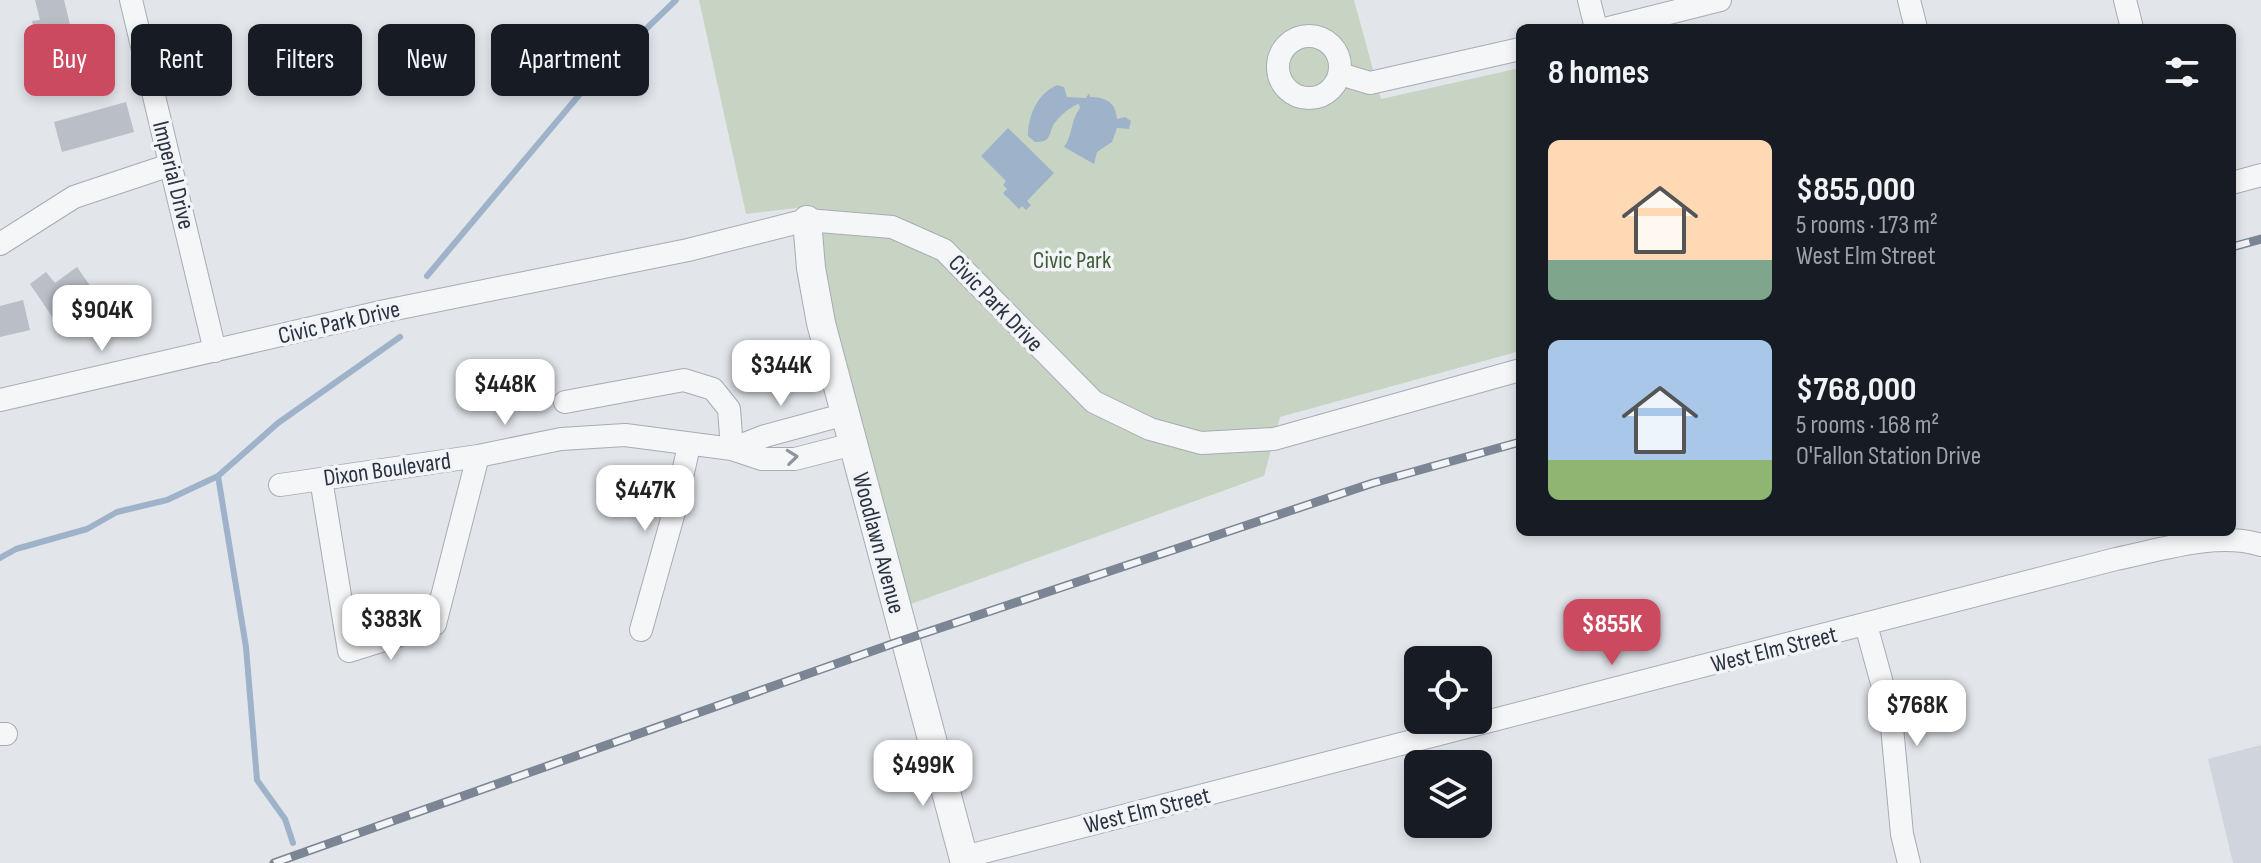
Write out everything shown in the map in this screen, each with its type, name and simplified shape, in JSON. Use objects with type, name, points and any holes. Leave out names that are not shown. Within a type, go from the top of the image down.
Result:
[{"type":"street","name":"Imperial Drive","points":[[131,0],[215,351]]},
{"type":"street","points":[[1589,0],[1595,24]]},
{"type":"street","points":[[1625,24],[1720,0]]},
{"type":"street","points":[[1909,0],[1915,24]]},
{"type":"street","points":[[2125,0],[2131,24]]},
{"type":"street","points":[[1340,74],[1370,83],[1516,50]]},
{"type":"street","points":[[0,244],[74,197],[170,165]]},
{"type":"street","points":[[2236,182],[2261,175]]},
{"type":"street","name":"Civic Park Drive","points":[[0,400],[385,311],[688,250],[807,220],[892,227],[944,250],[1094,402],[1150,429],[1201,443],[1274,439],[1516,371]]},
{"type":"street","name":"Woodlawn Avenue","points":[[807,220],[811,268],[821,323],[964,860]]},
{"type":"street","points":[[565,402],[684,380],[713,389],[729,409],[732,449]]},
{"type":"street","name":"Dixon Boulevard","points":[[732,449],[765,436],[846,414]]},
{"type":"street","name":"Dixon Boulevard","points":[[280,485],[478,456],[561,439],[612,436],[732,449],[762,459],[795,459],[853,444]]},
{"type":"street","points":[[641,630],[689,446]]},
{"type":"street","points":[[321,479],[349,651],[435,624],[478,456]]},
{"type":"street","name":"West Elm Street","points":[[964,860],[2128,556],[2203,542],[2248,541],[2261,545]]},
{"type":"street","points":[[1866,625],[1891,716],[1902,834],[1909,863]]},
{"type":"shaded area","points":[[2261,745],[2261,863],[2233,863],[2208,759]]},
{"type":"green space","name":"Civic Park","points":[[699,0],[1354,0],[1381,99],[1516,69],[1516,352],[1280,417],[1264,476],[897,609],[805,207],[746,214]]},
{"type":"water","points":[[1057,85],[1064,87],[1067,97],[1086,98],[1089,93],[1090,97],[1105,99],[1114,108],[1117,119],[1125,117],[1131,121],[1129,129],[1117,128],[1112,142],[1097,152],[1094,164],[1064,147],[1079,104],[1057,120],[1046,140],[1035,142],[1028,136],[1035,106],[1044,93]]},
{"type":"water","points":[[1008,128],[1054,173],[1027,201],[1031,205],[1026,210],[1022,206],[1019,209],[1003,193],[1007,189],[1003,185],[1006,181],[981,156]]},
{"type":"building","points":[[35,0],[64,0],[70,24],[33,24],[32,21],[40,20]]},
{"type":"building","points":[[126,102],[134,132],[62,152],[54,122]]},
{"type":"building","points":[[77,267],[93,290],[53,318],[30,284],[46,272],[55,283]]},
{"type":"building","points":[[23,300],[30,330],[0,337],[0,306]]},
{"type":"waterway","points":[[427,276],[585,88],[676,0]]},
{"type":"waterway","points":[[0,558],[16,549],[87,529],[117,512],[167,500],[218,476],[278,423],[400,337]]},
{"type":"waterway","points":[[218,476],[246,647],[257,780],[285,819],[293,843]]},
{"type":"railway","points":[[2236,246],[2261,239]]},
{"type":"railway","points":[[274,863],[892,644],[1373,483],[1516,443]]}]
